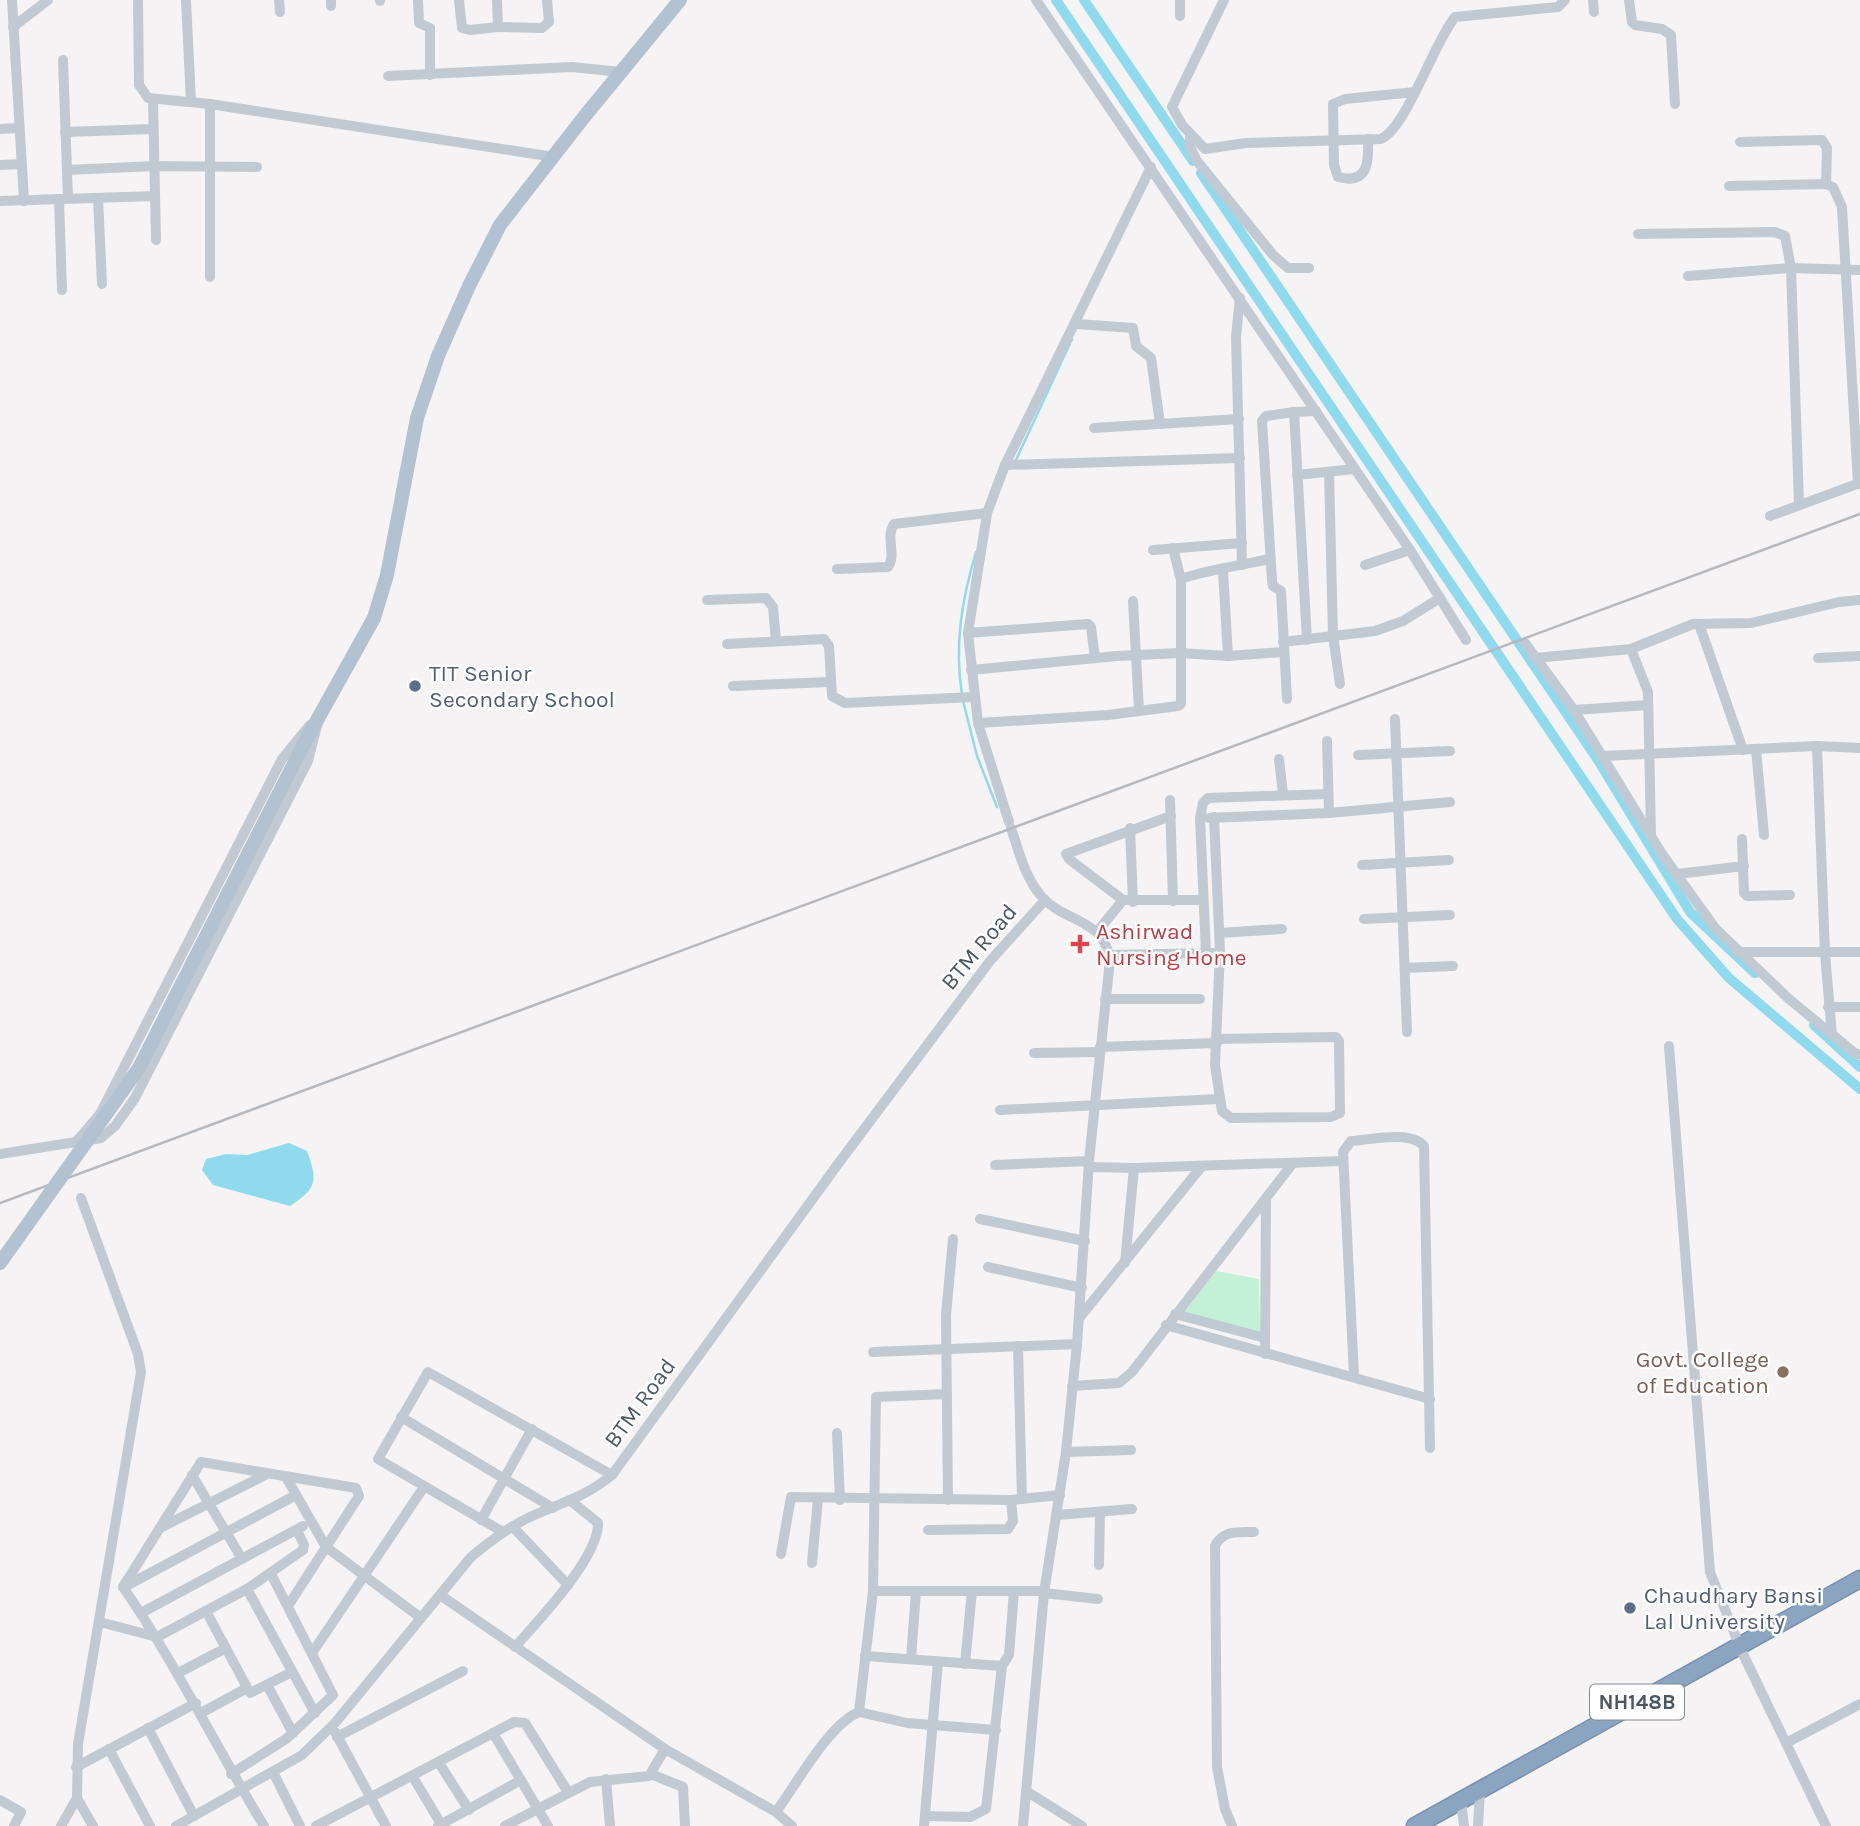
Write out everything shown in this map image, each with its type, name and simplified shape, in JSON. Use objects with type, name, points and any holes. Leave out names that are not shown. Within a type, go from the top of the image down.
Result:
[{"type":"highway","name":"NH148B","points":[[1436,1826],[1463,1813],[1479,1797],[1860,1579]]},
{"type":"highway","name":"NH148B","points":[[1741,1648],[1860,1589]]},
{"type":"highway","name":"NH148B","points":[[1415,1826],[1463,1813]]},
{"type":"main road","points":[[0,1263],[139,1068],[306,740],[373,618],[387,575],[416,418],[438,356],[500,225],[680,0]]},
{"type":"street","points":[[12,0],[24,201]]},
{"type":"street","points":[[0,41],[13,33],[48,0]]},
{"type":"street","points":[[128,0],[138,0],[139,85],[143,93],[153,100],[210,104],[554,157]]},
{"type":"street","points":[[186,0],[191,102]]},
{"type":"street","points":[[418,0],[419,23],[430,28],[430,75]]},
{"type":"street","points":[[459,0],[462,28],[470,30],[548,26],[547,0]]},
{"type":"street","points":[[496,0],[498,27]]},
{"type":"street","points":[[1036,0],[1410,550],[1466,640]]},
{"type":"street","points":[[1180,0],[1180,16]]},
{"type":"street","points":[[1224,0],[1174,97],[1175,115],[1205,149],[1246,143],[1387,136],[1415,92],[1455,17],[1558,7],[1565,0]]},
{"type":"street","points":[[1593,0],[1594,12]]},
{"type":"street","points":[[1629,0],[1632,22],[1635,25],[1662,29],[1671,35],[1675,104]]},
{"type":"street","points":[[62,290],[67,170],[63,60]]},
{"type":"street","points":[[388,76],[572,67],[621,72]]},
{"type":"street","points":[[1368,139],[1368,163],[1363,176],[1341,179],[1334,165],[1332,111],[1336,101],[1415,92]]},
{"type":"street","points":[[153,100],[156,240]]},
{"type":"street","points":[[210,104],[210,277]]},
{"type":"street","points":[[0,129],[18,128]]},
{"type":"street","points":[[65,132],[153,129]]},
{"type":"street","points":[[1190,135],[1190,147],[1197,161],[1273,255],[1288,268],[1309,268]]},
{"type":"street","points":[[1740,142],[1822,140],[1827,148],[1826,184]]},
{"type":"street","points":[[0,165],[21,164]]},
{"type":"street","points":[[67,170],[210,165],[257,167]]},
{"type":"street","points":[[1023,1826],[1044,1592],[1066,1452],[1080,1317],[1089,1164],[1109,955],[1108,946],[1097,932],[1045,900],[1032,886],[967,697],[971,670],[968,633],[987,514],[1005,466],[1077,324],[1151,167]]},
{"type":"street","points":[[1729,186],[1826,184],[1833,187],[1842,207],[1859,483],[1770,516]]},
{"type":"street","points":[[0,201],[155,196]]},
{"type":"street","points":[[98,198],[103,284]]},
{"type":"street","points":[[1638,234],[1775,232],[1785,236],[1791,268],[1799,505]]},
{"type":"street","points":[[1689,276],[1791,268],[1860,270]]},
{"type":"street","points":[[1240,298],[1236,336],[1242,565]]},
{"type":"street","points":[[1077,324],[1133,328],[1136,346],[1151,358],[1160,424]]},
{"type":"street","points":[[1287,699],[1281,591],[1272,584],[1262,421],[1266,416],[1315,411]]},
{"type":"street","points":[[1294,412],[1307,640]]},
{"type":"street","points":[[1094,428],[1239,419]]},
{"type":"street","points":[[1005,466],[1240,458]]},
{"type":"street","points":[[1297,475],[1354,469]]},
{"type":"street","points":[[1329,472],[1332,636],[1340,684]]},
{"type":"street","points":[[837,569],[888,567],[892,561],[891,528],[899,522],[987,514]]},
{"type":"street","points":[[1153,550],[1242,543]]},
{"type":"street","points":[[978,723],[1172,708],[1181,704],[1181,580],[1173,548]]},
{"type":"street","points":[[1365,565],[1410,550]]},
{"type":"street","points":[[1181,580],[1191,574],[1223,571],[1270,559]]},
{"type":"street","points":[[1223,571],[1228,656]]},
{"type":"street","points":[[707,600],[759,598],[771,601],[776,641]]},
{"type":"street","points":[[971,670],[1135,655],[1179,653],[1228,656],[1307,640],[1375,631],[1440,598]]},
{"type":"street","points":[[1535,658],[1631,649],[1699,624],[1751,623],[1839,601],[1860,600]]},
{"type":"street","points":[[1133,601],[1139,711]]},
{"type":"street","points":[[968,633],[1088,624],[1091,627],[1094,658]]},
{"type":"street","points":[[1699,624],[1742,750]]},
{"type":"street","points":[[727,644],[819,638],[827,641],[832,696],[845,703],[967,697]]},
{"type":"street","points":[[1525,643],[1574,710],[1651,836],[1715,928],[1737,952],[1832,1035],[1859,1055]]},
{"type":"street","points":[[1631,649],[1648,692],[1651,836]]},
{"type":"street","points":[[1818,658],[1860,656]]},
{"type":"street","points":[[733,686],[829,682]]},
{"type":"street","points":[[1574,710],[1648,705]]},
{"type":"street","points":[[0,1154],[101,1138],[115,1126],[135,1098],[308,761],[318,719]]},
{"type":"street","points":[[76,1142],[100,1114],[282,759],[318,719]]},
{"type":"street","points":[[1395,719],[1407,1032]]},
{"type":"street","points":[[1327,741],[1329,813]]},
{"type":"street","points":[[1602,756],[1817,746],[1860,748]]},
{"type":"street","points":[[1817,746],[1825,954],[1832,1035]]},
{"type":"street","points":[[1756,749],[1764,835]]},
{"type":"street","points":[[1358,755],[1450,751]]},
{"type":"street","points":[[1279,758],[1283,794]]},
{"type":"street","points":[[1206,953],[1200,818],[1203,803],[1208,798],[1328,794]]},
{"type":"street","points":[[1170,800],[1173,901]]},
{"type":"street","points":[[1200,818],[1329,813],[1450,802]]},
{"type":"street","points":[[1171,816],[1130,828],[1066,854],[1069,859],[1128,901],[1203,900]]},
{"type":"street","points":[[1034,1053],[1218,1041],[1336,1037],[1342,1106],[1337,1117],[1231,1118],[1222,1111],[1218,1099],[1215,1065],[1218,1041],[1220,952],[1214,817]]},
{"type":"street","points":[[1097,932],[1128,901],[1130,828]]},
{"type":"street","points":[[1742,839],[1744,889],[1747,896],[1790,895]]},
{"type":"street","points":[[1362,864],[1449,860]]},
{"type":"street","points":[[1677,874],[1744,866]]},
{"type":"street","name":"BTM Road","points":[[176,1826],[302,1755],[334,1732],[471,1557],[508,1530],[589,1494],[612,1475],[838,1164],[990,961],[1045,900]]},
{"type":"street","points":[[1364,919],[1450,915]]},
{"type":"street","points":[[1219,933],[1282,929]]},
{"type":"street","points":[[1109,955],[1220,952]]},
{"type":"street","points":[[1737,952],[1860,952]]},
{"type":"street","points":[[1405,968],[1454,965]]},
{"type":"street","points":[[1105,999],[1199,999]]},
{"type":"street","points":[[1828,1007],[1860,1007]]},
{"type":"street","points":[[1669,1046],[1710,1572],[1741,1648],[1826,1826]]},
{"type":"street","points":[[1000,1110],[1218,1099]]},
{"type":"street","points":[[1354,1377],[1342,1161],[1345,1146],[1351,1141],[1409,1138],[1424,1146],[1430,1448]]},
{"type":"street","points":[[995,1165],[1089,1164],[1134,1168],[1342,1161]]},
{"type":"street","points":[[1072,1386],[1119,1383],[1132,1372],[1166,1325],[1266,1202],[1293,1163]]},
{"type":"street","points":[[1080,1317],[1202,1166]]},
{"type":"street","points":[[1125,1263],[1134,1168]]},
{"type":"street","points":[[81,1198],[138,1354],[141,1372],[76,1767],[77,1798],[93,1826]]},
{"type":"street","points":[[1265,1354],[1266,1202]]},
{"type":"street","points":[[980,1219],[1085,1241]]},
{"type":"street","points":[[948,1500],[946,1304],[953,1239]]},
{"type":"street","points":[[988,1267],[1082,1288]]},
{"type":"street","points":[[1175,1314],[1265,1338]]},
{"type":"street","points":[[1166,1325],[1430,1399]]},
{"type":"street","points":[[873,1352],[1077,1344]]},
{"type":"street","points":[[928,1530],[1008,1529],[1013,1521],[1017,1499],[1018,1346]]},
{"type":"street","points":[[568,1585],[508,1530],[481,1520],[378,1459],[424,1374],[434,1373],[612,1475]]},
{"type":"street","points":[[859,1712],[873,1591],[876,1397],[947,1394]]},
{"type":"street","points":[[401,1417],[553,1508]]},
{"type":"street","points":[[481,1520],[532,1429]]},
{"type":"street","points":[[837,1433],[840,1500]]},
{"type":"street","points":[[1066,1452],[1131,1450]]},
{"type":"street","points":[[123,1587],[197,1465],[207,1462],[356,1488],[359,1491],[288,1606]]},
{"type":"street","points":[[160,1528],[267,1474]]},
{"type":"street","points":[[192,1475],[242,1559]]},
{"type":"street","points":[[286,1477],[326,1547],[421,1618]]},
{"type":"street","points":[[312,1653],[424,1487]]},
{"type":"street","points":[[106,1584],[123,1587],[296,1495]]},
{"type":"street","points":[[781,1554],[788,1500],[794,1497],[840,1500],[948,1500],[1060,1495]]},
{"type":"street","points":[[812,1563],[818,1499]]},
{"type":"street","points":[[514,1647],[568,1585],[599,1535],[598,1523],[572,1501]]},
{"type":"street","points":[[1057,1515],[1132,1509]]},
{"type":"street","points":[[1099,1565],[1100,1513]]},
{"type":"street","points":[[141,1613],[312,1522]]},
{"type":"street","points":[[100,1622],[157,1637],[247,1589],[304,1549],[297,1530]]},
{"type":"street","points":[[1232,1826],[1225,1809],[1217,1767],[1214,1546],[1219,1538],[1229,1532],[1254,1532]]},
{"type":"street","points":[[231,1774],[293,1733],[333,1695],[271,1574]]},
{"type":"street","points":[[123,1587],[157,1637],[199,1708],[231,1774],[264,1826]]},
{"type":"street","points":[[247,1589],[315,1713]]},
{"type":"street","points":[[873,1591],[1044,1592],[1098,1599]]},
{"type":"street","points":[[911,1659],[916,1591]]},
{"type":"street","points":[[965,1664],[972,1591]]},
{"type":"street","points":[[938,1662],[930,1724],[925,1821],[970,1817],[986,1809],[1002,1666],[1009,1655],[1014,1591]]},
{"type":"street","points":[[440,1595],[665,1749],[776,1812],[792,1826]]},
{"type":"street","points":[[206,1611],[247,1688],[253,1693],[292,1672]]},
{"type":"street","points":[[178,1673],[226,1648]]},
{"type":"street","points":[[865,1656],[1002,1666]]},
{"type":"street","points":[[386,1826],[334,1732],[463,1671]]},
{"type":"street","points":[[267,1685],[293,1733]]},
{"type":"street","points":[[76,1767],[148,1728],[247,1688]]},
{"type":"street","points":[[1788,1742],[1860,1704]]},
{"type":"street","points":[[776,1812],[848,1716],[859,1712],[907,1723],[996,1730]]},
{"type":"street","points":[[316,1826],[334,1822],[370,1798],[514,1722],[525,1723],[568,1792]]},
{"type":"street","points":[[148,1728],[194,1816]]},
{"type":"street","points":[[494,1733],[540,1808],[548,1826]]},
{"type":"street","points":[[109,1749],[150,1826]]},
{"type":"street","points":[[651,1774],[665,1749]]},
{"type":"street","points":[[439,1763],[469,1810]]},
{"type":"street","points":[[273,1772],[300,1826]]},
{"type":"street","points":[[508,1825],[568,1792],[606,1779],[651,1774],[683,1787],[685,1826]]},
{"type":"street","points":[[413,1777],[439,1825],[521,1780]]},
{"type":"street","points":[[606,1779],[610,1826]]},
{"type":"street","points":[[1026,1791],[1067,1822],[1082,1826]]},
{"type":"street","points":[[1478,1826],[1479,1797]]},
{"type":"street","points":[[61,1826],[77,1798]]},
{"type":"street","points":[[0,1800],[21,1812],[14,1826]]},
{"type":"green space","points":[[1216,1271],[1259,1279],[1260,1332],[1185,1312]]},
{"type":"water","points":[[289,1143],[307,1151],[314,1177],[306,1194],[290,1206],[213,1185],[202,1170],[206,1159],[226,1154],[247,1155]]},
{"type":"waterway","points":[[1056,0],[1677,919],[1729,978],[1860,1089]]},
{"type":"waterway","points":[[1084,0],[1193,161]]},
{"type":"waterway","points":[[1201,173],[1598,760],[1690,912],[1755,973]]},
{"type":"waterway","points":[[1016,460],[1072,339]]},
{"type":"waterway","points":[[962,694],[959,640],[967,587],[976,552]]},
{"type":"waterway","points":[[963,701],[977,756],[997,807]]},
{"type":"waterway","points":[[1814,1025],[1860,1067]]},
{"type":"railway","points":[[0,1203],[1860,514]]},
{"type":"place","name":"TIT Senior Secondary School","points":[[415,686]]},
{"type":"place","name":"Ashirwad Nursing Home","points":[[1080,944]]},
{"type":"place","name":"Govt. College of Education","points":[[1783,1372]]},
{"type":"place","name":"Chaudhary Bansi Lal University","points":[[1630,1608]]}]
